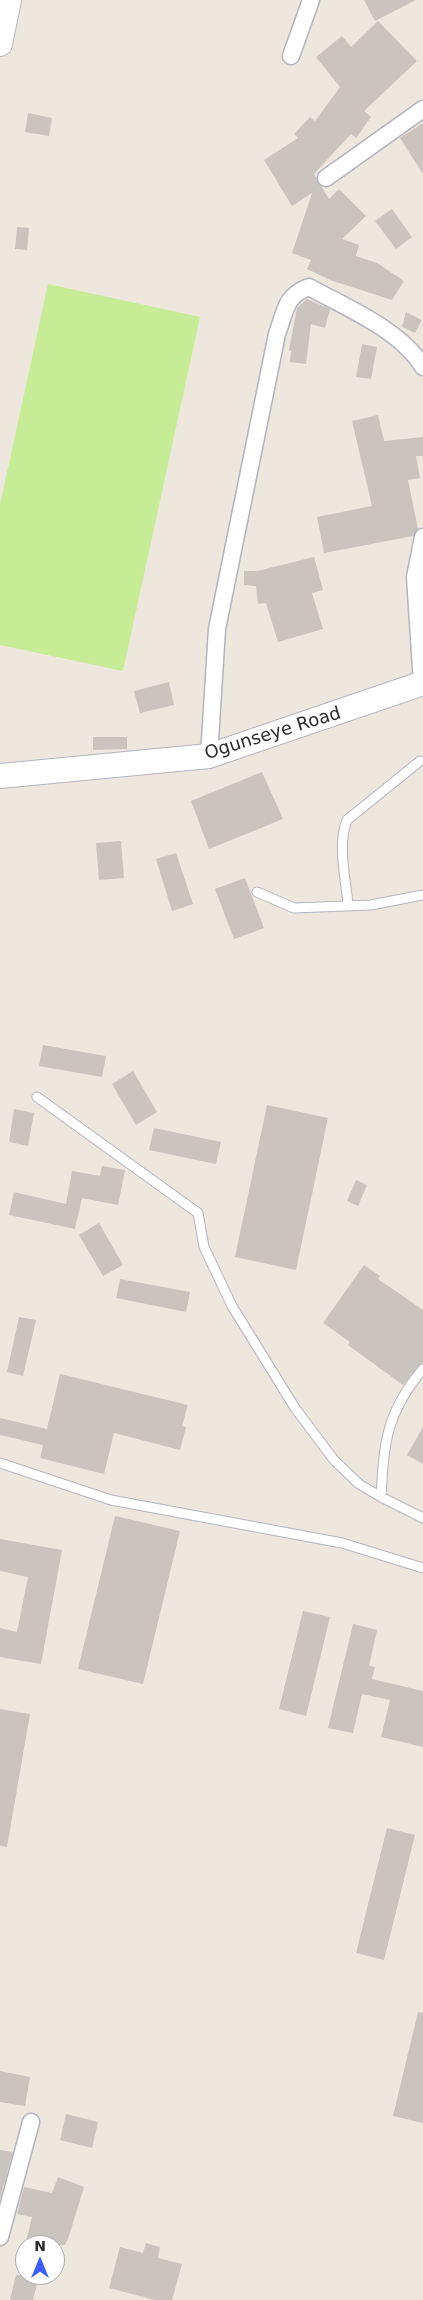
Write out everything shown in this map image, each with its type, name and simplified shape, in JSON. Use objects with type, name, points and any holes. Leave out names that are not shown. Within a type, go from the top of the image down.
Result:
[{"type":"street","points":[[0,44],[9,0]]},
{"type":"street","points":[[291,56],[311,0]]},
{"type":"street","points":[[326,178],[423,109]]},
{"type":"street","points":[[209,756],[217,629],[277,334],[290,298],[295,292],[309,287],[393,335],[417,357],[423,367]]},
{"type":"street","points":[[423,537],[415,577],[423,684]]},
{"type":"street","name":"Ogunseye Road","points":[[0,776],[209,756],[423,684]]},
{"type":"street","points":[[0,2237],[31,2122]]},
{"type":"lane","points":[[348,905],[343,846],[344,828],[347,820],[420,761]]},
{"type":"lane","points":[[257,892],[294,908],[389,903],[423,895]]},
{"type":"lane","points":[[37,1097],[198,1212],[204,1247],[232,1306],[295,1408],[334,1460],[359,1484],[423,1518]]},
{"type":"lane","points":[[381,1497],[384,1446],[390,1420],[411,1383],[423,1369]]},
{"type":"lane","points":[[0,1463],[111,1500],[342,1543],[423,1568]]},
{"type":"green space","points":[[48,284],[200,317],[123,671],[0,645],[0,505]]},
{"type":"building","points":[[364,0],[416,0],[375,21]]},
{"type":"building","points":[[378,21],[417,61],[364,111],[371,117],[356,138],[351,134],[314,174],[329,199],[339,189],[366,216],[342,239],[359,245],[356,256],[377,263],[404,281],[392,300],[330,280],[307,269],[311,260],[292,253],[312,193],[292,206],[264,160],[298,138],[294,134],[310,117],[315,121],[340,87],[316,57],[342,36],[351,47]]},
{"type":"building","points":[[28,113],[52,118],[49,136],[25,132]]},
{"type":"building","points":[[423,123],[423,174],[400,138]]},
{"type":"building","points":[[392,209],[412,237],[396,249],[375,221]]},
{"type":"building","points":[[17,227],[29,228],[27,250],[15,249]]},
{"type":"building","points":[[307,299],[330,309],[325,328],[311,324],[306,364],[290,362],[291,351],[289,350],[297,308]]},
{"type":"building","points":[[406,312],[422,320],[415,333],[402,327]]},
{"type":"building","points":[[362,344],[377,347],[371,379],[356,377]]},
{"type":"building","points":[[378,415],[384,441],[423,437],[423,456],[416,456],[420,478],[408,480],[418,529],[413,536],[324,553],[317,517],[372,506],[352,421]]},
{"type":"building","points":[[314,557],[323,590],[312,593],[323,629],[278,642],[266,603],[258,604],[256,586],[244,585],[244,571],[257,571]]},
{"type":"building","points":[[169,682],[174,705],[140,713],[134,691]]},
{"type":"building","points":[[93,737],[127,737],[127,749],[93,750]]},
{"type":"building","points":[[262,772],[283,819],[209,849],[191,801]]},
{"type":"building","points":[[121,841],[124,878],[99,880],[96,843]]},
{"type":"building","points":[[176,853],[193,904],[172,911],[156,859]]},
{"type":"building","points":[[245,878],[264,928],[234,939],[215,889]]},
{"type":"building","points":[[43,1045],[106,1056],[102,1077],[39,1066]]},
{"type":"building","points":[[133,1071],[157,1112],[136,1125],[112,1084]]},
{"type":"building","points":[[267,1105],[328,1118],[296,1270],[235,1257]]},
{"type":"building","points":[[14,1109],[34,1113],[28,1146],[9,1142]]},
{"type":"building","points":[[154,1128],[221,1142],[216,1164],[149,1150]]},
{"type":"building","points":[[102,1166],[125,1170],[118,1205],[82,1198],[75,1229],[9,1215],[14,1192],[66,1204],[72,1171],[100,1176]]},
{"type":"building","points":[[356,1180],[367,1185],[358,1206],[347,1201]]},
{"type":"building","points":[[99,1223],[123,1265],[103,1276],[79,1235]]},
{"type":"building","points":[[364,1265],[380,1276],[378,1279],[423,1310],[423,1362],[403,1385],[348,1345],[350,1342],[323,1323]]},
{"type":"building","points":[[120,1279],[190,1292],[186,1312],[116,1298]]},
{"type":"building","points":[[19,1317],[36,1320],[23,1376],[7,1372]]},
{"type":"building","points":[[60,1374],[188,1405],[182,1426],[186,1427],[180,1450],[114,1433],[104,1474],[40,1458],[43,1445],[0,1435],[0,1418],[47,1429]]},
{"type":"building","points":[[423,1427],[423,1464],[407,1455]]},
{"type":"building","points":[[115,1516],[180,1531],[143,1684],[78,1669]]},
{"type":"building","points":[[0,1539],[62,1550],[41,1664],[0,1657],[0,1628],[17,1632],[28,1577],[0,1571]]},
{"type":"building","points":[[303,1611],[330,1617],[306,1716],[279,1709]]},
{"type":"building","points":[[353,1624],[377,1630],[369,1666],[375,1667],[372,1679],[423,1691],[423,1747],[381,1737],[390,1700],[362,1694],[353,1733],[328,1728]]},
{"type":"building","points":[[0,1709],[30,1714],[7,1847],[0,1846]]},
{"type":"building","points":[[387,1828],[415,1835],[384,1960],[356,1953]]},
{"type":"building","points":[[418,2012],[423,2013],[423,2123],[393,2116]]},
{"type":"building","points":[[0,2071],[30,2077],[25,2106],[0,2102]]},
{"type":"building","points":[[66,2114],[98,2122],[92,2148],[60,2140]]},
{"type":"building","points":[[0,2150],[13,2152],[0,2199]]},
{"type":"building","points":[[58,2177],[84,2187],[65,2245],[65,2235],[28,2235],[32,2217],[17,2214],[24,2187],[52,2193]]},
{"type":"building","points":[[146,2243],[160,2247],[158,2258],[182,2264],[172,2300],[155,2300],[109,2288],[120,2247],[143,2253]]},
{"type":"building","points":[[15,2279],[15,2285],[37,2285],[33,2300],[10,2300]]}]
